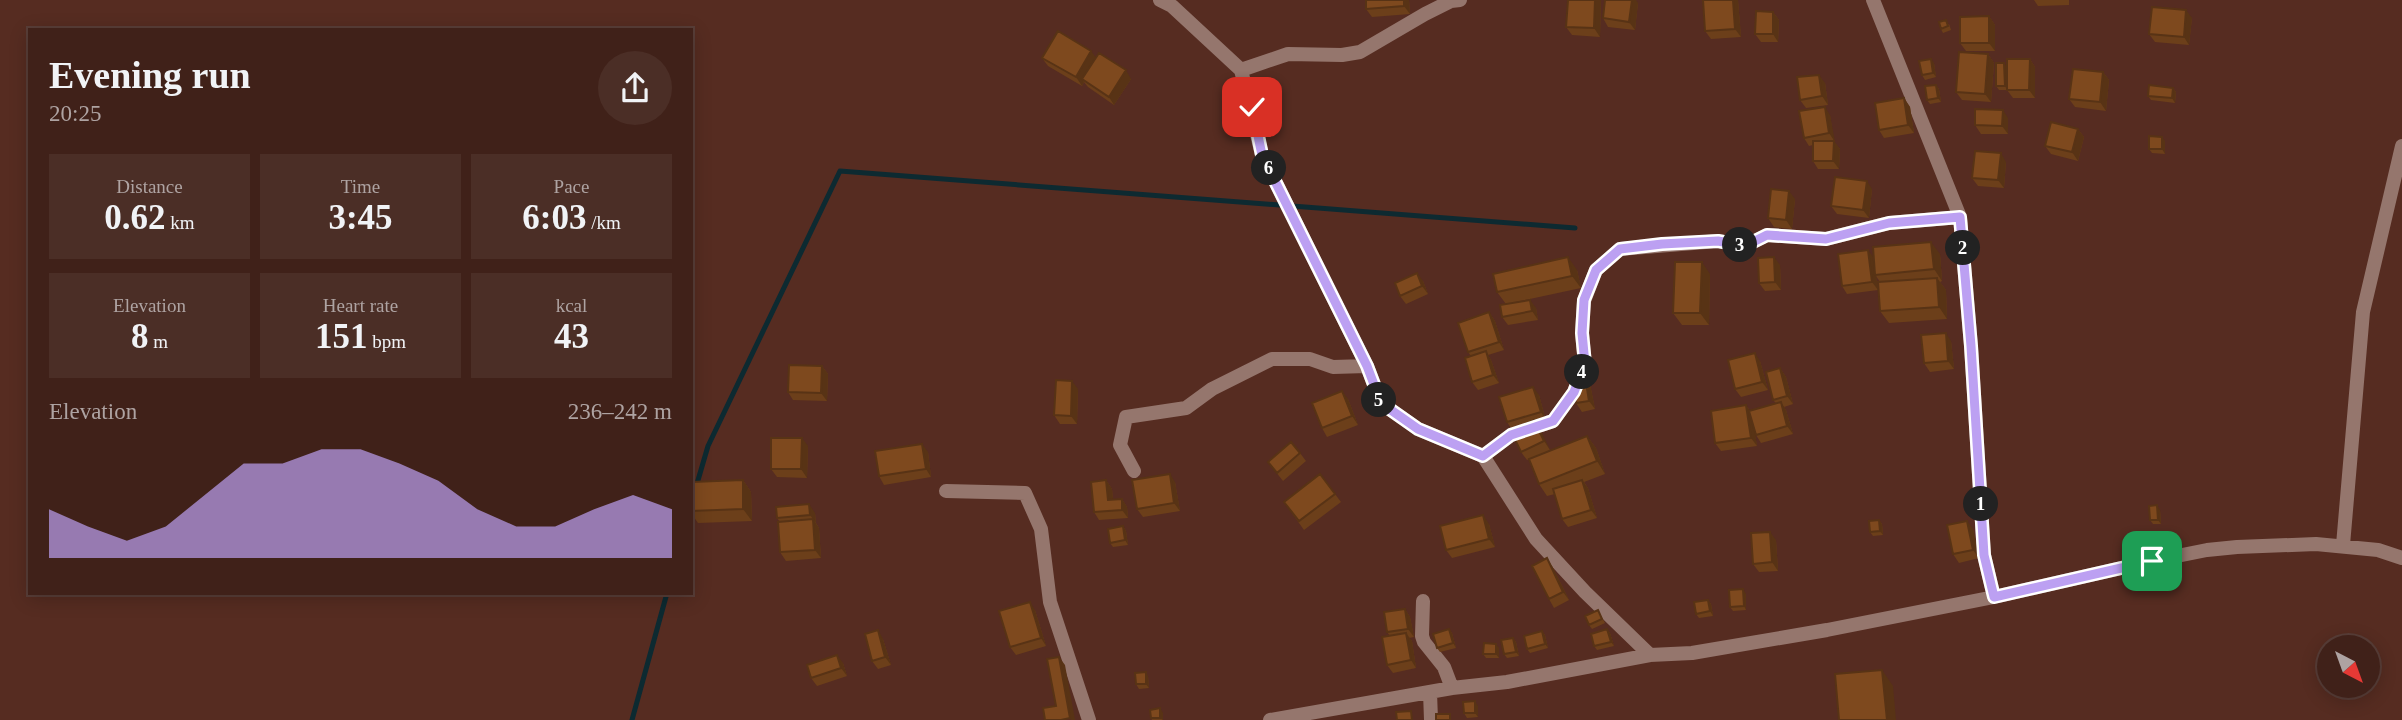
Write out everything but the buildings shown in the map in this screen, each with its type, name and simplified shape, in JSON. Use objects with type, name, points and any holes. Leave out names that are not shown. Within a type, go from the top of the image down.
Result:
[{"type":"street","points":[[1160,0],[1172,6],[1241,70],[1262,155],[1367,366],[1381,403],[1418,429],[1483,456],[1536,539],[1585,592],[1650,655]]},
{"type":"street","points":[[1241,70],[1288,54],[1342,55],[1360,52],[1424,13],[1451,1],[1460,0]]},
{"type":"street","points":[[1872,0],[1960,217],[1984,555],[1994,597]]},
{"type":"street","points":[[2343,545],[2363,312],[2402,146]]},
{"type":"street","points":[[1483,456],[1511,435],[1553,421],[1574,392],[1585,364],[1582,333],[1584,300],[1596,270],[1620,249],[1718,241],[1745,246],[1767,235],[1826,239],[1889,223],[1960,217]]},
{"type":"street","points":[[1134,471],[1120,444],[1126,417],[1186,408],[1212,389],[1272,359],[1310,359],[1333,367],[1367,366]]},
{"type":"street","points":[[946,491],[1025,493],[1041,529],[1050,602],[1089,720]]},
{"type":"street","points":[[1270,720],[1452,688],[1507,682],[1650,655],[1692,653],[1994,597],[2207,550],[2274,545],[2343,545],[2378,550],[2402,558]]},
{"type":"street","points":[[1423,601],[1422,636],[1444,667],[1452,688]]},
{"type":"street","points":[[1430,692],[1432,720]]},
{"type":"waterway","points":[[696,487],[708,446],[840,171],[1575,228]]},
{"type":"waterway","points":[[632,720],[666,595]]},
{"type":"route","points":[[1252,107],[1262,155],[1367,366],[1381,403],[1418,429],[1483,456],[1511,435],[1553,421],[1574,392],[1585,364],[1582,333],[1584,300],[1596,270],[1620,249],[1718,241],[1745,246],[1767,235],[1826,239],[1889,223],[1960,217],[1984,555],[1994,597],[2152,561]]}]
